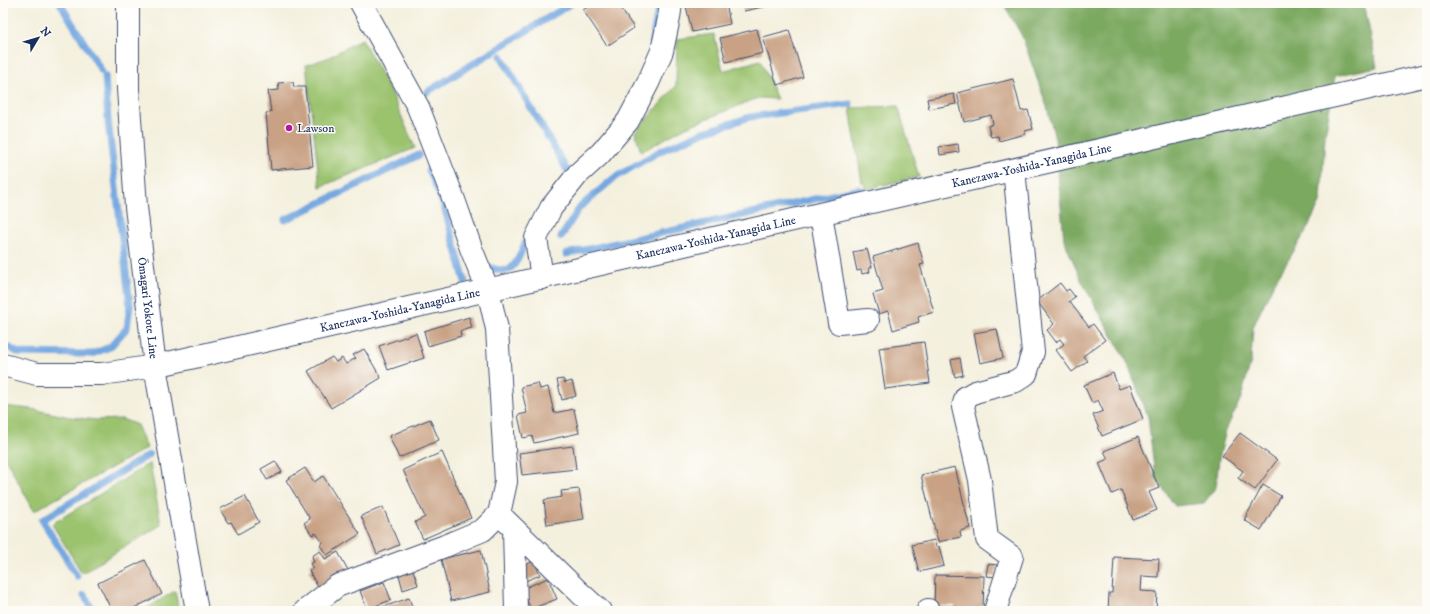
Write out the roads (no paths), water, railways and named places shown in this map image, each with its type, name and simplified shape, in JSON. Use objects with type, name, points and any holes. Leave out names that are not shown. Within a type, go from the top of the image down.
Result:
[{"type":"main road","name":"Ōmagari Yokote Line","points":[[128,3],[128,89],[136,207],[156,366],[197,611]]},
{"type":"main road","points":[[361,3],[418,107],[488,290],[497,329],[507,522],[516,611]]},
{"type":"main road","points":[[542,278],[536,238],[551,208],[578,174],[600,154],[628,122],[648,84],[662,51],[671,3]]},
{"type":"main road","name":"Kanezawa-Yoshida-Yanagida Line","points":[[3,365],[37,374],[102,374],[156,366],[1427,75]]},
{"type":"main road","points":[[995,611],[1012,557],[987,539],[980,480],[962,407],[966,397],[975,392],[1016,381],[1026,374],[1033,352],[1014,170]]},
{"type":"main road","points":[[820,214],[839,323],[868,320]]},
{"type":"main road","points":[[305,611],[338,586],[507,522]]},
{"type":"main road","points":[[507,522],[600,611]]},
{"type":"waterway","points":[[60,3],[101,70]]},
{"type":"waterway","points":[[427,92],[572,3]]},
{"type":"waterway","points":[[652,41],[659,6]]},
{"type":"waterway","points":[[501,56],[567,170]]},
{"type":"waterway","points":[[3,344],[19,353],[92,354],[110,347],[127,328],[130,305],[108,121],[105,76]]},
{"type":"waterway","points":[[561,237],[580,207],[614,178],[660,151],[704,132],[750,117],[850,104]]},
{"type":"waterway","points":[[285,220],[419,155]]},
{"type":"waterway","points":[[429,170],[444,206],[465,282]]},
{"type":"waterway","points":[[566,254],[860,189]]},
{"type":"waterway","points":[[488,267],[503,271],[511,268],[518,259],[529,234]]},
{"type":"waterway","points":[[77,576],[42,520],[149,455]]},
{"type":"waterway","points":[[84,595],[94,611]]},
{"type":"place","name":"Lawson","points":[[289,128]]}]
